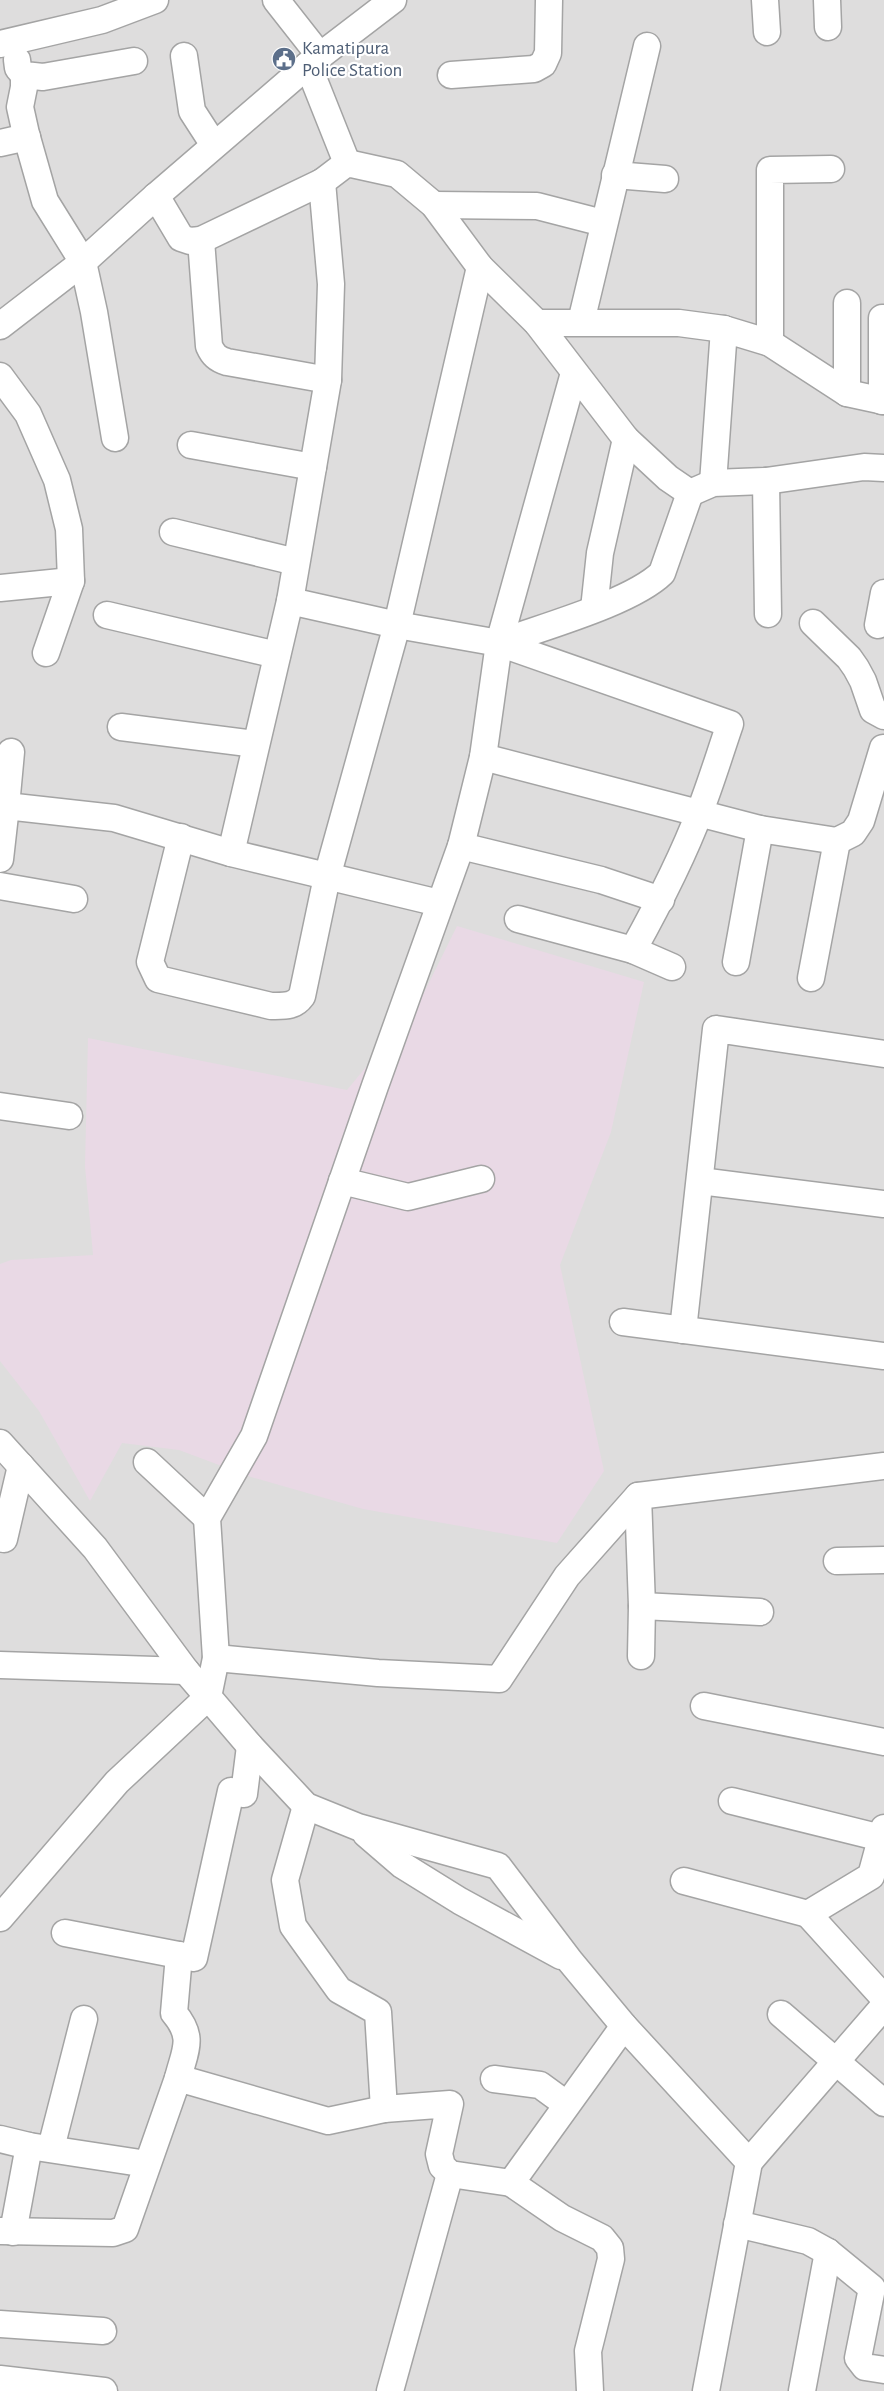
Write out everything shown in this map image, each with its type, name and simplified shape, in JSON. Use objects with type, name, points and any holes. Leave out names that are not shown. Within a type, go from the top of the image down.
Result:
[{"type":"street","points":[[134,61],[43,77],[24,74],[18,68],[7,42],[102,20],[155,0]]},
{"type":"street","points":[[276,0],[314,61],[347,163]]},
{"type":"street","points":[[0,326],[83,262],[214,145],[314,61],[393,0]]},
{"type":"street","points":[[451,75],[534,69],[543,64],[548,53],[549,0]]},
{"type":"street","points":[[765,0],[767,32]]},
{"type":"street","points":[[827,0],[828,27]]},
{"type":"street","points":[[581,322],[647,46]]},
{"type":"street","points":[[184,56],[192,111],[214,145]]},
{"type":"street","points":[[24,74],[24,87],[20,107],[27,137],[45,202],[83,262],[94,312],[115,438]]},
{"type":"street","points":[[0,142],[27,137]]},
{"type":"street","points":[[156,196],[180,238],[190,241],[201,240],[322,182],[347,163],[397,174],[434,205],[480,267],[537,323],[626,439],[668,478],[702,488],[864,467],[884,468]]},
{"type":"street","points":[[770,343],[770,170],[831,169]]},
{"type":"street","points":[[615,175],[665,179]]},
{"type":"street","points":[[231,852],[290,601],[328,380],[331,284],[322,182]]},
{"type":"street","points":[[434,205],[537,206],[603,224]]},
{"type":"street","points":[[201,240],[209,346],[213,354],[218,359],[226,362],[328,380]]},
{"type":"street","points":[[180,837],[150,962],[158,979],[271,1006],[288,1006],[297,1002],[302,996],[327,877],[397,625],[480,267]]},
{"type":"street","points":[[847,303],[847,393]]},
{"type":"street","points":[[537,323],[678,323],[724,329],[770,343],[847,393],[883,401],[882,318],[884,318]]},
{"type":"street","points":[[499,642],[594,608],[644,586],[662,573],[702,488],[724,329]]},
{"type":"street","points":[[0,1918],[117,1782],[208,1697],[216,1658],[207,1518],[254,1436],[439,903],[461,846],[483,756],[499,642],[574,373]]},
{"type":"street","points":[[0,376],[28,414],[57,480],[70,528],[71,581],[46,653]]},
{"type":"street","points":[[594,608],[600,553],[626,439]]},
{"type":"street","points":[[191,445],[313,467]]},
{"type":"street","points":[[766,481],[768,614]]},
{"type":"street","points":[[173,532],[296,562]]},
{"type":"street","points":[[0,588],[71,581]]},
{"type":"street","points":[[878,625],[884,593]]},
{"type":"street","points":[[290,601],[397,625],[499,642],[730,724],[700,812],[661,900],[633,950]]},
{"type":"street","points":[[107,615],[277,655]]},
{"type":"street","points":[[813,623],[849,658],[863,681],[872,710],[884,716]]},
{"type":"street","points":[[121,726],[256,744]]},
{"type":"street","points":[[483,756],[760,829],[837,841],[853,833],[861,821],[883,748]]},
{"type":"street","points":[[0,858],[11,752]]},
{"type":"street","points":[[6,806],[114,818],[231,852],[439,903]]},
{"type":"street","points":[[736,962],[760,829]]},
{"type":"street","points":[[811,978],[837,841]]},
{"type":"street","points":[[461,846],[601,880],[661,900]]},
{"type":"street","points":[[0,886],[74,898]]},
{"type":"street","points":[[518,919],[633,950],[672,967]]},
{"type":"street","points":[[683,1330],[716,1029],[884,1054]]},
{"type":"street","points":[[0,1106],[69,1116]]},
{"type":"street","points":[[342,1181],[408,1197],[481,1179]]},
{"type":"street","points":[[700,1182],[884,1204]]},
{"type":"street","points":[[623,1322],[884,1356]]},
{"type":"street","points":[[0,1443],[95,1548],[186,1671],[250,1746],[306,1806],[358,1827],[498,1866],[570,1961],[624,2026],[749,2162]]},
{"type":"street","points":[[147,1462],[207,1518]]},
{"type":"street","points":[[4,1539],[21,1466]]},
{"type":"street","points":[[216,1658],[378,1673],[499,1679],[567,1576],[638,1496],[884,1466]]},
{"type":"street","points":[[638,1496],[642,1606],[641,1656]]},
{"type":"street","points":[[837,1561],[884,1560]]},
{"type":"street","points":[[642,1606],[760,1612]]},
{"type":"street","points":[[0,1665],[186,1671]]},
{"type":"street","points":[[704,1706],[884,1742]]},
{"type":"street","points":[[65,1933],[194,1958],[231,1791],[244,1794],[250,1746]]},
{"type":"street","points":[[732,1801],[883,1833],[871,1876],[808,1914]]},
{"type":"street","points":[[306,1806],[285,1880],[293,1926],[339,1990],[378,2012],[384,2110]]},
{"type":"street","points":[[358,1827],[402,1865],[460,1901],[570,1961]]},
{"type":"street","points":[[684,1881],[808,1914],[884,1998]]},
{"type":"street","points":[[84,2019],[40,2147],[6,2232],[113,2233],[125,2229],[178,2078],[188,2041],[184,2026],[174,2013],[179,1955]]},
{"type":"street","points":[[706,2391],[749,2162],[884,2006]]},
{"type":"street","points":[[782,2014],[884,2103]]},
{"type":"street","points":[[511,2184],[566,2104],[624,2026]]},
{"type":"street","points":[[178,2078],[328,2121],[384,2110],[450,2104],[439,2154],[442,2166],[450,2174],[511,2184],[562,2218],[602,2238],[610,2248],[611,2259],[588,2351],[590,2391]]},
{"type":"street","points":[[494,2078],[540,2085],[566,2104]]},
{"type":"street","points":[[0,2139],[147,2164]]},
{"type":"street","points":[[390,2391],[450,2174]]},
{"type":"street","points":[[737,2224],[808,2241],[828,2252],[872,2288],[858,2358],[866,2367],[884,2370]]},
{"type":"street","points":[[802,2391],[828,2252]]},
{"type":"street","points":[[0,2324],[103,2331]]},
{"type":"street","points":[[0,2379],[104,2391]]},
{"type":"shaded area","points":[[0,0],[884,0],[884,2391],[0,2391]]},
{"type":"shaded area","points":[[457,926],[644,982],[611,1132],[560,1265],[604,1471],[557,1543],[363,1509],[251,1477],[179,1450],[122,1443],[90,1501],[39,1411],[0,1361],[0,1264],[11,1260],[93,1255],[85,1166],[88,1038],[347,1090],[419,1003]]},
{"type":"place","name":"Kamatipura Police Station","points":[[284,59]]}]
